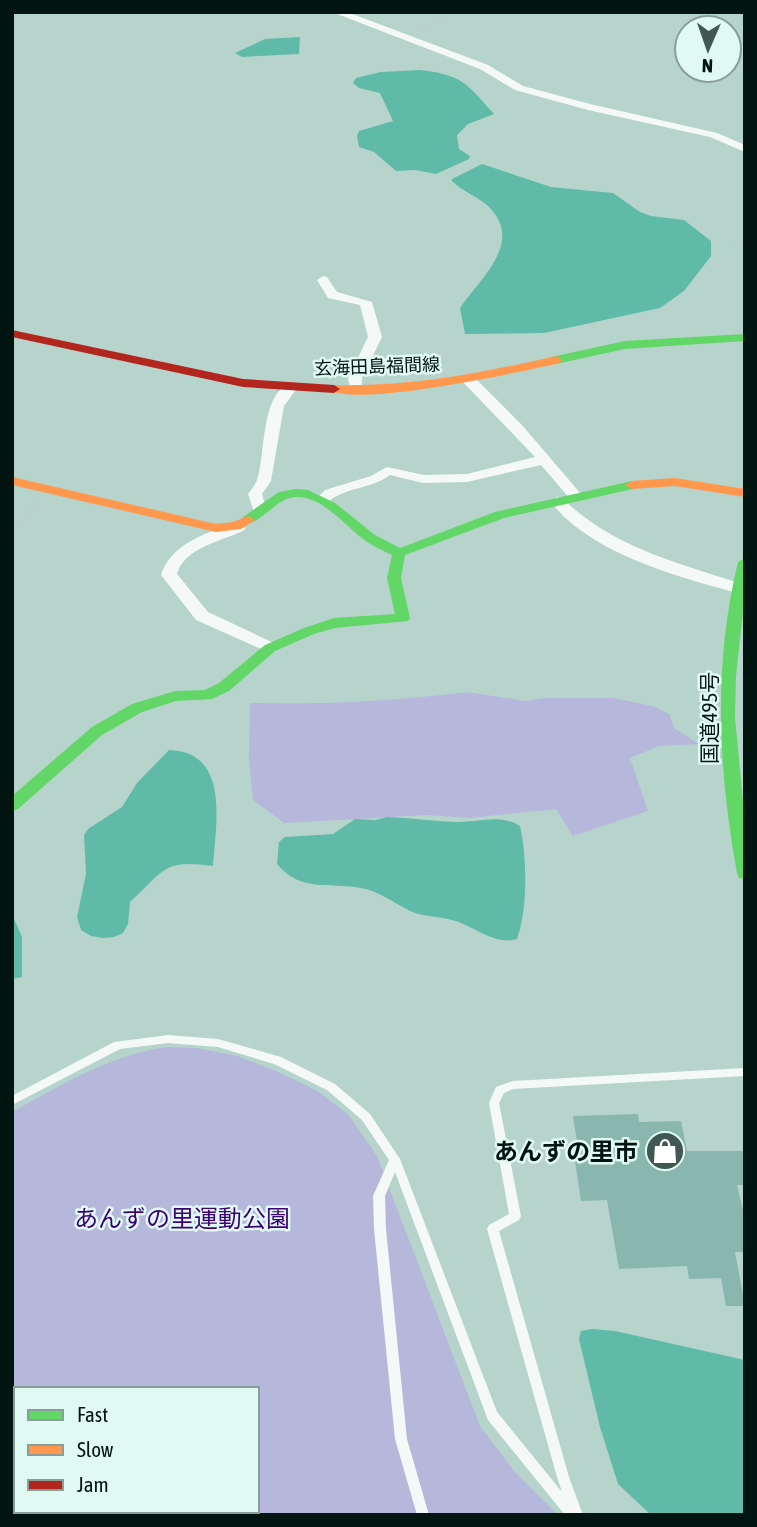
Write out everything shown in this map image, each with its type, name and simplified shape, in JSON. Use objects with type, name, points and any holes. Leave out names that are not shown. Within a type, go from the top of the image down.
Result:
[{"type":"main road","name":"玄海田島福間線","points":[[12,333],[197,374],[290,387],[356,390],[469,380],[625,345],[745,337]]},
{"type":"main road","points":[[12,481],[216,528],[238,528],[254,519],[281,496],[292,493],[323,499],[369,538],[399,553],[500,515],[644,482],[675,482],[745,493]]},
{"type":"main road","points":[[12,805],[97,731],[137,708],[175,696],[208,695],[224,687],[270,648],[334,623],[403,618],[394,578],[399,553]]},
{"type":"main road","name":"国道495号","points":[[745,562],[730,673],[729,765],[734,823],[745,873]]},
{"type":"street","points":[[337,12],[484,67],[519,88],[588,107],[713,135],[745,149]]},
{"type":"street","points":[[323,280],[332,295],[366,302],[375,337],[355,378],[356,390]]},
{"type":"street","points":[[469,380],[539,452],[542,460],[576,497]]},
{"type":"street","points":[[260,512],[255,494],[264,481],[277,406],[290,387]]},
{"type":"street","points":[[323,499],[330,493],[376,479],[387,471],[423,479],[445,480],[467,478],[542,460]]},
{"type":"street","points":[[557,502],[573,520],[597,537],[741,589]]},
{"type":"street","points":[[238,528],[176,557],[170,566],[169,575],[202,616],[270,648]]},
{"type":"lane","points":[[12,1101],[118,1045],[168,1039],[218,1043],[277,1060],[331,1087],[366,1117],[394,1159],[492,1416],[575,1515]]},
{"type":"lane","points":[[575,1515],[493,1229],[515,1216],[494,1104],[500,1090],[513,1085],[745,1072]]},
{"type":"lane","points":[[394,1159],[379,1196],[380,1229],[401,1439],[423,1515]]},
{"type":"path","points":[[403,38],[453,12]]},
{"type":"path","points":[[728,242],[745,242]]},
{"type":"path","points":[[12,535],[49,489]]},
{"type":"green space","points":[[467,692],[525,701],[544,698],[613,698],[653,706],[669,714],[674,728],[699,744],[659,746],[630,758],[648,811],[573,836],[556,809],[470,818],[427,815],[284,823],[253,800],[249,760],[250,703],[358,702]]},
{"type":"green space","name":"あんずの里運動公園","points":[[166,1047],[197,1048],[237,1056],[316,1090],[348,1114],[377,1156],[480,1426],[514,1471],[558,1515],[12,1515],[12,1112],[86,1072],[124,1057]]},
{"type":"shaded area","points":[[300,37],[299,54],[242,57],[235,53],[265,39]]},
{"type":"shaded area","points":[[420,70],[446,75],[463,82],[494,114],[468,124],[457,135],[459,149],[470,156],[469,159],[436,174],[415,170],[396,171],[374,152],[359,147],[357,136],[359,131],[393,121],[380,93],[359,88],[353,83],[356,78],[381,72]]},
{"type":"shaded area","points":[[482,164],[551,187],[613,193],[640,212],[684,220],[711,241],[711,256],[684,291],[660,308],[544,333],[465,334],[460,308],[496,259],[502,233],[498,219],[488,206],[456,185],[452,179]]},
{"type":"shaded area","points":[[169,750],[189,754],[202,763],[211,776],[216,810],[213,866],[184,864],[166,869],[130,902],[128,924],[123,933],[114,937],[91,936],[81,930],[77,917],[86,874],[84,835],[88,829],[122,807],[137,783]]},
{"type":"shaded area","points":[[387,817],[455,822],[496,819],[520,826],[525,883],[521,927],[517,939],[500,940],[452,920],[415,913],[368,890],[306,883],[286,873],[277,864],[279,842],[285,837],[333,834],[355,819],[375,820]]},
{"type":"shaded area","points":[[12,914],[22,937],[22,977],[13,979]]},
{"type":"shaded area","points":[[581,1331],[615,1331],[745,1360],[745,1515],[651,1515],[618,1484],[600,1427],[579,1339]]},
{"type":"building","points":[[638,1114],[639,1122],[681,1121],[687,1151],[745,1151],[745,1185],[737,1185],[745,1219],[745,1252],[735,1252],[745,1306],[726,1306],[721,1278],[689,1279],[687,1266],[619,1269],[607,1200],[581,1201],[575,1161],[580,1161],[573,1116]]},
{"type":"traffic: fast","points":[[556,360],[625,345],[745,337]]},
{"type":"traffic: fast","points":[[248,520],[279,497],[296,493],[308,494],[330,506],[370,538],[399,553],[500,515],[632,485]]},
{"type":"traffic: fast","points":[[12,805],[97,731],[137,708],[175,696],[207,695],[224,687],[270,648],[309,631],[334,623],[403,618],[394,578],[399,553]]},
{"type":"traffic: fast","points":[[745,562],[736,598],[728,676],[733,798],[745,873]]},
{"type":"traffic: slow","points":[[334,389],[418,386],[474,378],[556,360]]},
{"type":"traffic: slow","points":[[12,481],[216,528],[236,526],[248,520]]},
{"type":"traffic: slow","points":[[632,485],[675,482],[745,493]]},
{"type":"traffic: jam","points":[[12,333],[243,383],[334,389]]},
{"type":"place","name":"あんずの里市","points":[[665,1151]]}]
